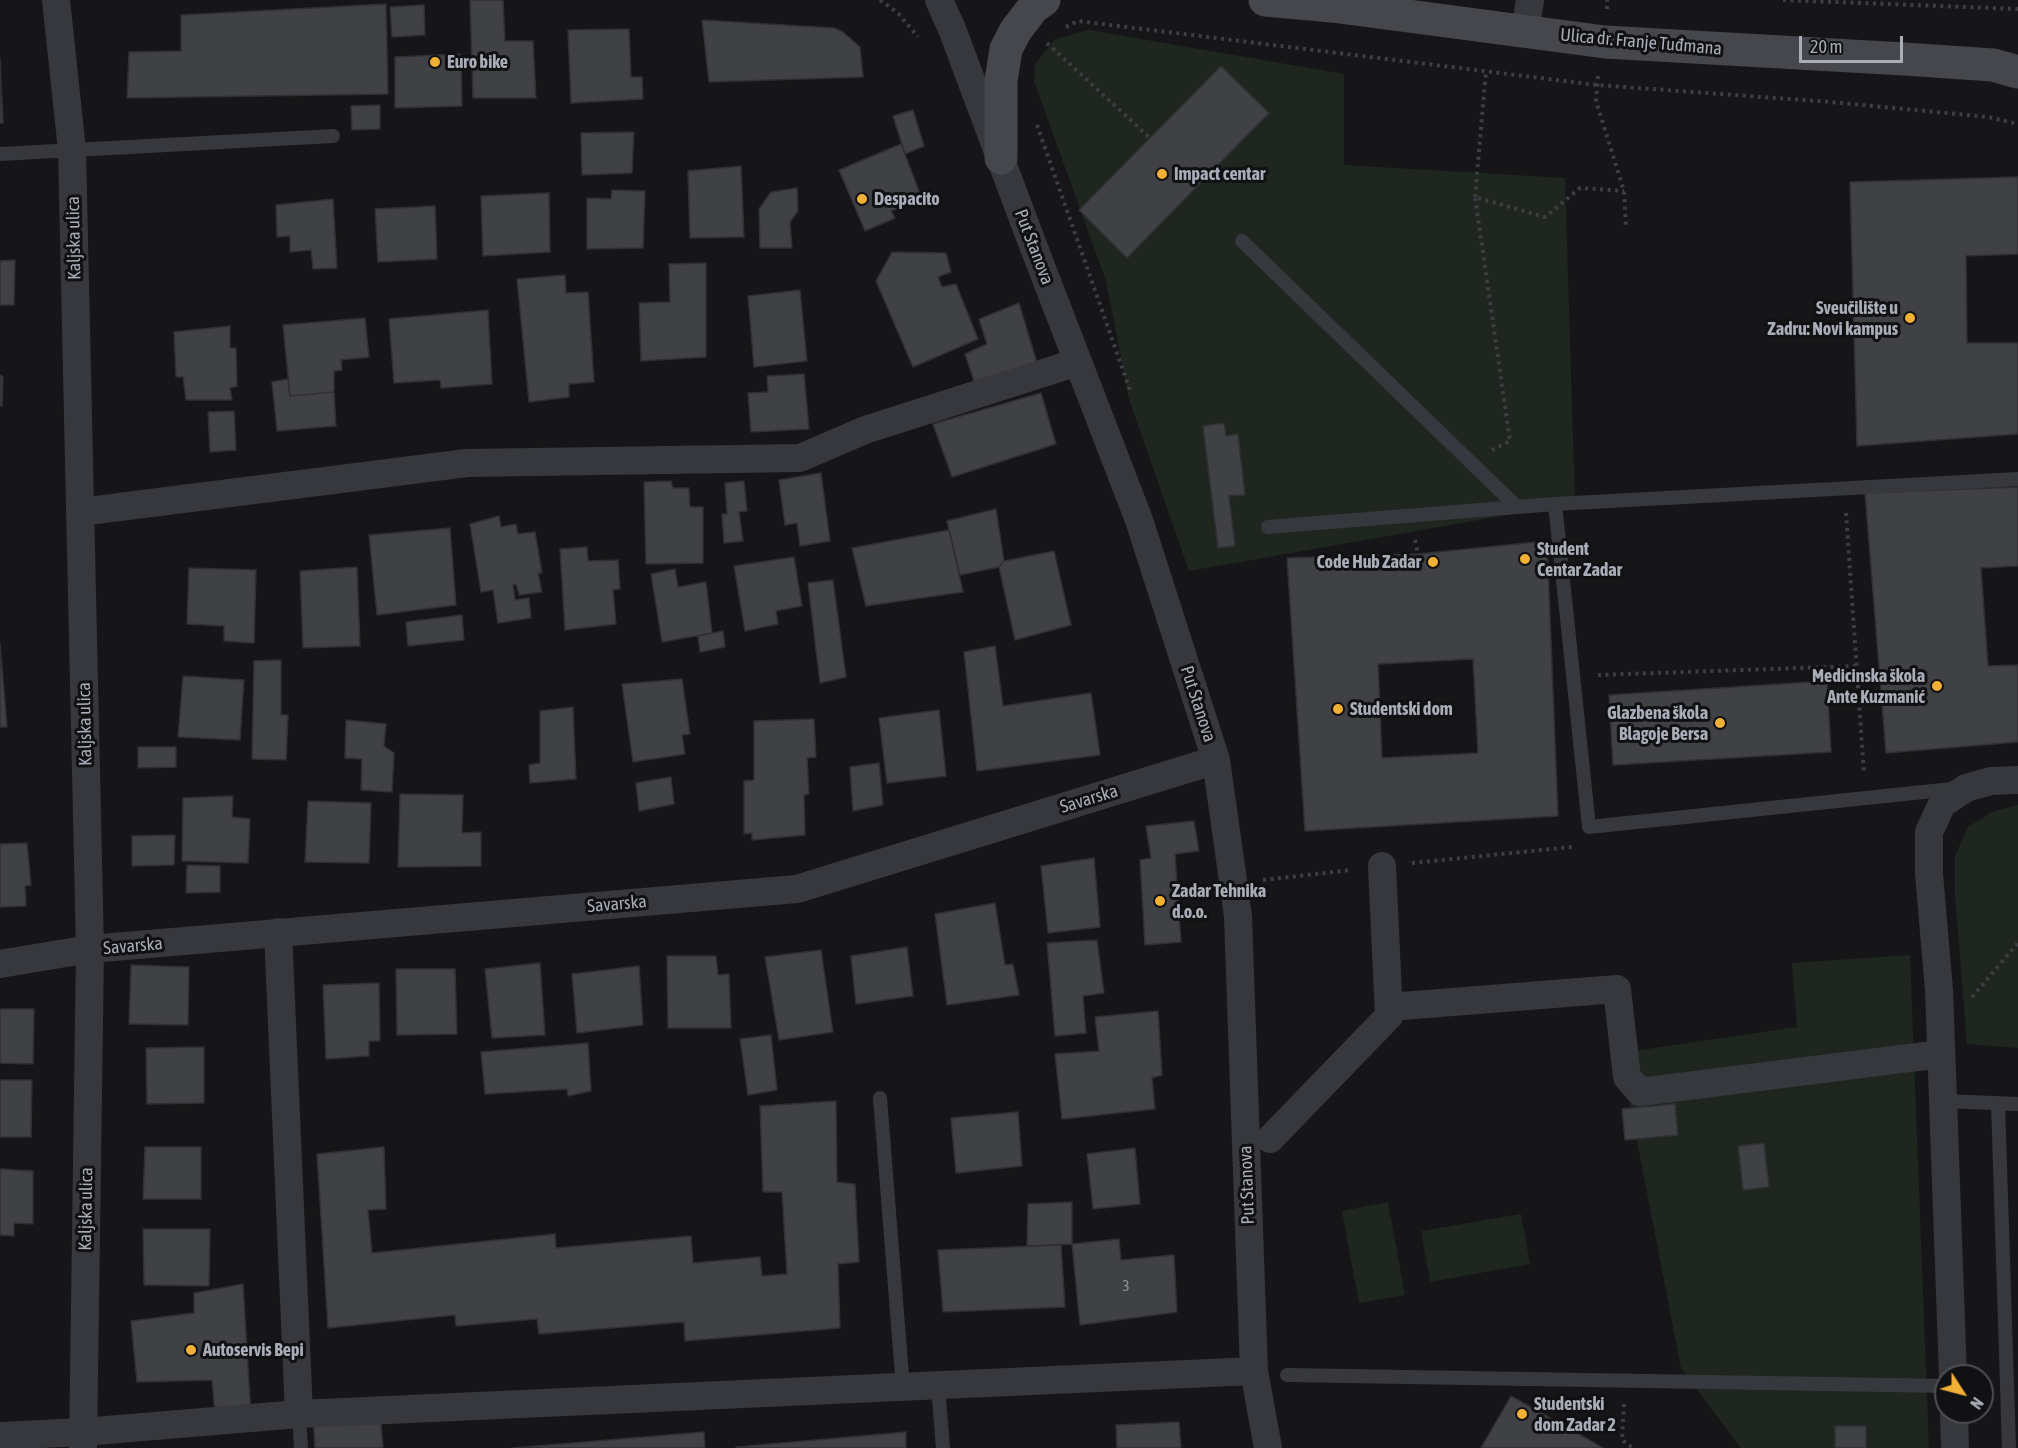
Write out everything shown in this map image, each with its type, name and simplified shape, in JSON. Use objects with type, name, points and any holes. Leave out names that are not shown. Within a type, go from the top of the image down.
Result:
[{"type":"main road","points":[[1001,158],[1001,81],[1006,49],[1016,30],[1033,8],[1044,0]]},
{"type":"main road","name":"Ulica dr. Franje Tuđmana","points":[[1265,0],[1343,8],[1527,16],[1605,42],[1993,65],[2018,72]]},
{"type":"street","name":"Kaljska ulica","points":[[56,0],[72,150],[90,949],[83,1440]]},
{"type":"street","name":"Put Stanova","points":[[939,0],[1139,520],[1216,760],[1238,916],[1254,1371],[1268,1448]]},
{"type":"street","points":[[80,512],[467,463],[800,458],[865,430],[1078,362]]},
{"type":"street","name":"Savarska","points":[[0,964],[90,949],[797,889],[1216,760]]},
{"type":"street","points":[[1953,1364],[1941,1044],[1929,874],[1929,832],[1942,804],[1966,788],[1991,781],[2018,780]]},
{"type":"street","points":[[1270,1139],[1389,1016],[1382,866]]},
{"type":"street","points":[[278,932],[299,1414]]},
{"type":"street","points":[[1389,1007],[1617,989],[1627,1077],[1640,1092],[1941,1044]]},
{"type":"street","points":[[0,1436],[83,1440],[299,1414],[1254,1371]]},
{"type":"street","points":[[1954,1424],[1955,1448]]},
{"type":"lane","points":[[0,154],[333,136]]},
{"type":"lane","points":[[1242,241],[1517,507]]},
{"type":"lane","points":[[1268,527],[1555,504],[2018,479]]},
{"type":"lane","points":[[1555,504],[1589,827],[1966,788]]},
{"type":"lane","points":[[880,1098],[903,1388]]},
{"type":"lane","points":[[1943,1101],[2018,1104]]},
{"type":"lane","points":[[1998,1103],[2009,1448]]},
{"type":"lane","points":[[1287,1375],[1934,1386]]},
{"type":"lane","points":[[938,1386],[943,1448]]},
{"type":"lane","points":[[299,1414],[301,1448]]},
{"type":"path","points":[[880,0],[898,13],[925,45]]},
{"type":"path","points":[[1783,0],[2018,9]]},
{"type":"path","points":[[1061,30],[1078,21],[1597,85],[1842,103],[1988,117],[2018,124]]},
{"type":"path","points":[[1052,35],[1044,40],[1150,138]]},
{"type":"path","points":[[1469,460],[1510,441],[1474,197],[1486,71]]},
{"type":"path","points":[[1597,85],[1596,101],[1624,191],[1626,227]]},
{"type":"path","points":[[1034,116],[1131,393]]},
{"type":"path","points":[[1474,197],[1545,217],[1580,188],[1624,191]]},
{"type":"path","points":[[1844,488],[1866,798]]},
{"type":"path","points":[[1414,537],[1418,554]]},
{"type":"path","points":[[1573,676],[1857,666]]},
{"type":"path","points":[[1941,1044],[2018,943]]},
{"type":"path","points":[[1626,1381],[1622,1440],[1633,1448]]},
{"type":"shaded area","points":[[1089,30],[1344,74],[1344,165],[1565,178],[1575,503],[1189,571],[1129,399],[1106,281],[1034,81],[1035,64],[1055,39]]},
{"type":"shaded area","points":[[2018,805],[2018,1048],[1967,1044],[1955,897],[1955,856],[1968,827],[1992,812]]},
{"type":"shaded area","points":[[1910,955],[1929,1448],[1741,1448],[1681,1368],[1620,1053],[1797,1027],[1792,963]]},
{"type":"shaded area","points":[[1388,1202],[1405,1295],[1359,1303],[1342,1211]]},
{"type":"shaded area","points":[[1521,1214],[1530,1264],[1430,1282],[1421,1231]]},
{"type":"building","points":[[470,0],[503,0],[505,41],[533,41],[536,98],[473,98]]},
{"type":"building","points":[[386,4],[388,94],[127,98],[129,52],[181,51],[181,15]]},
{"type":"building","points":[[424,5],[425,35],[392,37],[390,7]]},
{"type":"building","points":[[702,20],[834,28],[843,32],[860,47],[863,77],[709,82]]},
{"type":"building","points":[[629,29],[631,77],[642,77],[643,99],[571,103],[568,30]]},
{"type":"building","points":[[461,54],[462,106],[395,108],[395,57]]},
{"type":"building","points":[[0,58],[3,123],[0,123]]},
{"type":"building","name":"Impact centar","points":[[1221,66],[1269,113],[1127,258],[1079,210]]},
{"type":"building","points":[[380,105],[380,129],[352,130],[351,106]]},
{"type":"building","points":[[913,110],[924,146],[905,154],[893,116]]},
{"type":"building","points":[[634,132],[632,173],[582,175],[581,133]]},
{"type":"building","points":[[901,144],[922,199],[891,211],[895,218],[865,231],[839,170]]},
{"type":"building","points":[[741,166],[744,237],[690,238],[688,171]]},
{"type":"building","name":"Sveučilište u Zadru: Novi kampus","points":[[2018,177],[2018,254],[1966,256],[1967,343],[2018,343],[2018,434],[1857,446],[1850,182]]},
{"type":"building","points":[[797,188],[798,211],[790,222],[792,248],[760,248],[759,209],[771,192]]},
{"type":"building","points":[[612,190],[645,191],[643,248],[587,249],[587,198],[611,199]]},
{"type":"building","points":[[549,193],[550,252],[483,256],[481,196]]},
{"type":"building","points":[[333,199],[337,268],[313,269],[311,250],[290,252],[290,236],[277,237],[276,205]]},
{"type":"building","points":[[435,206],[437,259],[378,262],[375,209]]},
{"type":"building","points":[[892,252],[946,253],[951,272],[938,277],[942,287],[956,284],[978,339],[913,367],[876,281]]},
{"type":"building","points":[[15,260],[14,305],[0,305],[0,261]]},
{"type":"building","points":[[706,263],[706,357],[641,361],[639,303],[670,302],[669,264]]},
{"type":"building","points":[[565,275],[566,293],[588,292],[594,382],[569,384],[569,397],[529,402],[517,279]]},
{"type":"building","points":[[800,290],[807,361],[754,367],[748,296]]},
{"type":"building","points":[[1019,303],[1037,363],[975,384],[965,354],[987,344],[979,319]]},
{"type":"building","points":[[488,310],[492,384],[441,388],[440,380],[394,383],[389,319]]},
{"type":"building","points":[[365,318],[369,357],[341,360],[342,370],[334,371],[334,392],[290,396],[283,325]]},
{"type":"building","points":[[230,326],[230,348],[236,348],[237,386],[230,388],[232,400],[186,400],[183,377],[176,377],[174,332]]},
{"type":"building","points":[[804,374],[809,429],[751,432],[748,393],[768,392],[767,376]]},
{"type":"building","points":[[0,375],[3,377],[2,406],[0,406]]},
{"type":"building","points":[[288,379],[290,396],[334,392],[336,426],[277,431],[272,382]]},
{"type":"building","points":[[1041,393],[1056,444],[952,477],[933,424]]},
{"type":"building","points":[[234,411],[236,450],[210,452],[208,412]]},
{"type":"building","points":[[1224,423],[1226,436],[1238,434],[1245,495],[1229,496],[1235,546],[1218,548],[1203,426]]},
{"type":"building","points":[[821,473],[830,541],[800,546],[797,523],[785,525],[779,480]]},
{"type":"building","points":[[671,481],[673,488],[689,488],[690,507],[703,507],[703,563],[646,564],[644,482]]},
{"type":"building","points":[[744,481],[747,511],[739,512],[743,541],[724,543],[722,514],[727,514],[725,483]]},
{"type":"building","points":[[2018,487],[2018,566],[1981,568],[1988,666],[2018,665],[2018,742],[1886,753],[1865,493]]},
{"type":"building","points":[[996,509],[1004,561],[999,567],[960,575],[947,521]]},
{"type":"building","points":[[499,516],[501,527],[516,524],[518,534],[535,532],[542,573],[538,573],[542,592],[519,595],[516,584],[513,585],[515,600],[529,598],[531,618],[498,623],[493,590],[481,592],[470,524]]},
{"type":"building","points":[[450,528],[456,605],[377,615],[369,535]]},
{"type":"building","points":[[949,530],[963,592],[866,606],[852,548]]},
{"type":"building","name":"Studentski dom","points":[[1547,541],[1558,816],[1305,831],[1287,558],[1418,554]],"holes":[[[1473,659],[1478,753],[1382,758],[1378,664]]]},
{"type":"building","points":[[587,547],[588,561],[618,560],[620,589],[613,590],[616,624],[565,630],[560,549]]},
{"type":"building","points":[[1054,551],[1071,625],[1015,640],[999,567],[1004,561]]},
{"type":"building","points":[[794,557],[802,606],[776,611],[778,624],[745,631],[734,566]]},
{"type":"building","points":[[357,567],[360,646],[303,648],[300,571]]},
{"type":"building","points":[[189,568],[256,570],[254,643],[224,641],[224,626],[187,624]]},
{"type":"building","points":[[675,569],[678,587],[706,582],[712,633],[662,642],[651,574]]},
{"type":"building","points":[[833,580],[846,677],[820,683],[808,583]]},
{"type":"building","points":[[462,615],[464,640],[408,646],[406,622]]},
{"type":"building","points":[[723,631],[725,647],[700,652],[698,636]]},
{"type":"building","points":[[0,643],[7,727],[0,727]]},
{"type":"building","points":[[995,646],[1003,706],[1091,693],[1100,755],[977,771],[964,652]]},
{"type":"building","points":[[281,660],[281,715],[288,715],[286,760],[252,759],[254,661]]},
{"type":"building","points":[[183,676],[244,680],[240,740],[178,737]]},
{"type":"building","points":[[682,679],[690,734],[682,735],[685,754],[633,762],[622,684]]},
{"type":"building","name":"Glazbena škola Blagoje Bersa","points":[[1827,681],[1831,752],[1613,765],[1609,695]]},
{"type":"building","points":[[573,707],[576,779],[530,783],[529,765],[540,763],[540,711]]},
{"type":"building","points":[[939,710],[946,776],[887,783],[879,718]]},
{"type":"building","points":[[814,719],[816,757],[807,758],[809,794],[804,795],[805,835],[752,840],[752,833],[744,834],[744,781],[754,780],[754,721]]},
{"type":"building","points":[[346,720],[386,724],[384,746],[394,753],[392,792],[361,790],[362,759],[345,758]]},
{"type":"building","points":[[138,747],[176,747],[176,767],[138,768]]},
{"type":"building","points":[[879,763],[883,805],[853,811],[850,767]]},
{"type":"building","points":[[671,777],[674,804],[639,811],[636,783]]},
{"type":"building","points":[[400,794],[463,795],[462,833],[481,832],[481,866],[398,867]]},
{"type":"building","points":[[233,796],[232,817],[250,819],[248,863],[182,861],[183,798]]},
{"type":"building","points":[[308,801],[371,803],[369,863],[305,862]]},
{"type":"building","name":"Zadar Tehnika d.o.o.","points":[[1194,821],[1199,851],[1175,854],[1181,942],[1145,945],[1140,860],[1151,858],[1146,826]]},
{"type":"building","points":[[175,835],[174,865],[132,866],[132,836]]},
{"type":"building","points":[[27,843],[31,885],[25,886],[26,906],[0,907],[0,844]]},
{"type":"building","points":[[1094,858],[1100,927],[1048,933],[1041,866]]},
{"type":"building","points":[[187,865],[220,866],[220,892],[186,893]]},
{"type":"building","points":[[995,903],[1005,965],[1013,964],[1019,995],[947,1005],[935,914]]},
{"type":"building","points":[[1097,940],[1104,993],[1083,996],[1086,1033],[1055,1036],[1047,943]]},
{"type":"building","points":[[907,947],[913,996],[856,1004],[851,956]]},
{"type":"building","points":[[821,950],[833,1032],[779,1040],[765,957]]},
{"type":"building","points":[[667,956],[716,956],[718,975],[729,974],[731,1028],[668,1028]]},
{"type":"building","points":[[540,963],[545,1035],[492,1038],[485,969]]},
{"type":"building","points":[[131,965],[189,967],[188,1025],[129,1024]]},
{"type":"building","points":[[639,966],[643,1025],[577,1033],[572,974]]},
{"type":"building","points":[[396,969],[455,969],[457,1034],[397,1035]]},
{"type":"building","points":[[379,983],[380,1041],[369,1041],[369,1056],[326,1059],[323,985]]},
{"type":"building","points":[[0,1009],[34,1009],[33,1064],[0,1063]]},
{"type":"building","points":[[1158,1011],[1162,1075],[1152,1078],[1155,1109],[1062,1119],[1055,1054],[1099,1051],[1095,1017]]},
{"type":"building","points":[[771,1035],[777,1090],[748,1095],[740,1039]]},
{"type":"building","points":[[588,1043],[591,1091],[568,1096],[567,1089],[485,1094],[481,1052]]},
{"type":"building","points":[[204,1047],[204,1103],[147,1104],[146,1048]]},
{"type":"building","points":[[0,1080],[32,1080],[31,1137],[0,1137]]},
{"type":"building","points":[[836,1101],[837,1182],[855,1184],[859,1262],[838,1264],[840,1328],[685,1341],[684,1322],[539,1334],[537,1319],[456,1326],[455,1315],[328,1328],[317,1154],[384,1147],[386,1209],[368,1210],[372,1253],[555,1234],[556,1248],[691,1236],[693,1263],[760,1257],[762,1276],[787,1274],[782,1192],[763,1192],[760,1106]]},
{"type":"building","points":[[1675,1104],[1678,1135],[1625,1140],[1622,1109]]},
{"type":"building","points":[[1018,1112],[1022,1166],[956,1173],[951,1118]]},
{"type":"building","points":[[1764,1143],[1769,1187],[1743,1190],[1738,1146]]},
{"type":"building","points":[[145,1147],[201,1147],[201,1199],[143,1199]]},
{"type":"building","points":[[1135,1148],[1140,1204],[1093,1209],[1087,1154]]},
{"type":"building","points":[[0,1169],[33,1171],[33,1224],[14,1223],[14,1236],[0,1235]]},
{"type":"building","points":[[1072,1202],[1072,1244],[1027,1246],[1028,1204]]},
{"type":"building","points":[[143,1229],[210,1229],[209,1286],[144,1285]]},
{"type":"building","points":[[1119,1239],[1121,1260],[1174,1255],[1177,1312],[1080,1325],[1072,1244]]},
{"type":"building","points":[[1061,1245],[1065,1307],[943,1312],[938,1250]]},
{"type":"building","name":"Autoservis Bepi","points":[[243,1284],[251,1416],[215,1414],[212,1380],[137,1382],[131,1321],[194,1313],[194,1293]]},
{"type":"building","name":"Studentski dom Zadar 2","points":[[1511,1396],[1577,1433],[1603,1448],[1481,1448]]},
{"type":"building","points":[[380,1412],[383,1448],[315,1448],[313,1416]]},
{"type":"building","points":[[1179,1422],[1181,1448],[1117,1448],[1116,1425]]},
{"type":"building","points":[[1835,1426],[1866,1426],[1866,1448],[1835,1448]]},
{"type":"building","points":[[704,1432],[705,1448],[512,1448]]},
{"type":"building","points":[[906,1432],[906,1448],[736,1448],[736,1447]]},
{"type":"place","name":"Euro bike","points":[[435,62]]},
{"type":"place","name":"Impact centar","points":[[1162,174]]},
{"type":"place","name":"Despacito","points":[[862,199]]},
{"type":"place","name":"Sveučilište u Zadru: Novi kampus","points":[[1910,318]]},
{"type":"place","name":"Student Centar Zadar","points":[[1525,559]]},
{"type":"place","name":"Code Hub Zadar","points":[[1433,562]]},
{"type":"place","name":"Medicinska škola Ante Kuzmanić","points":[[1937,686]]},
{"type":"place","name":"Studentski dom","points":[[1338,709]]},
{"type":"place","name":"Glazbena škola Blagoje Bersa","points":[[1720,723]]},
{"type":"place","name":"Zadar Tehnika d.o.o.","points":[[1160,901]]},
{"type":"place","name":"Autoservis Bepi","points":[[191,1350]]},
{"type":"place","name":"Studentski dom Zadar 2","points":[[1522,1414]]}]
